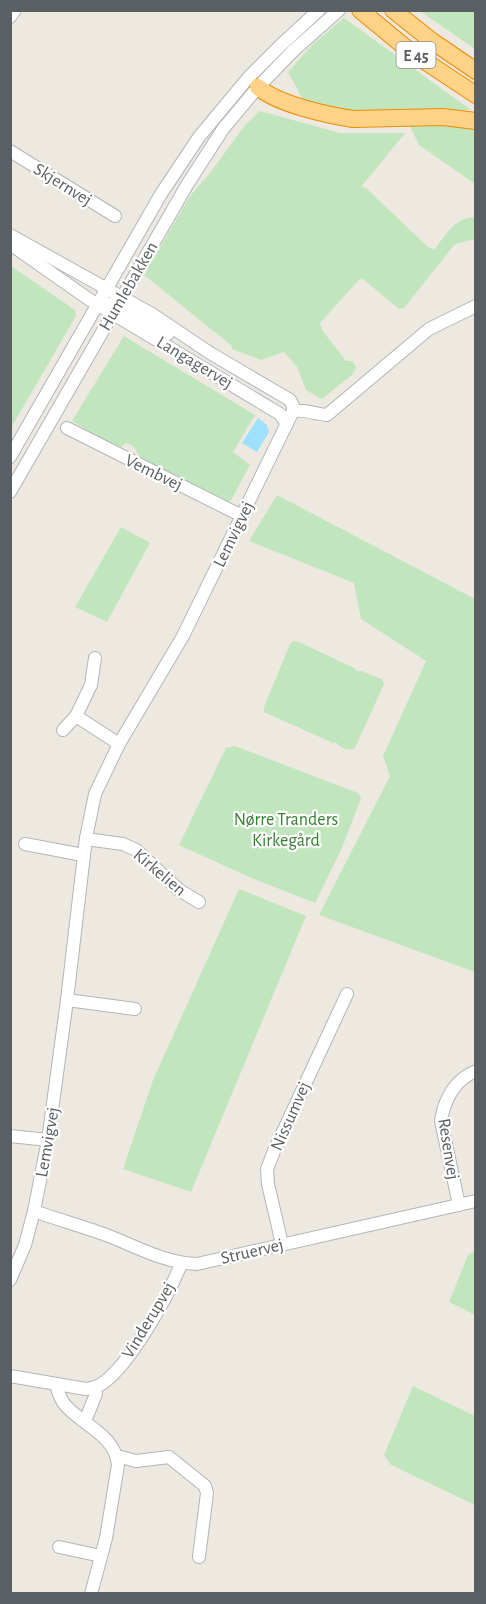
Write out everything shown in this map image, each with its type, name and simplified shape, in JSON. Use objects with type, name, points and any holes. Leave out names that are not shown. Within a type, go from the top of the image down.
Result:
[{"type":"highway","name":"E 45","points":[[360,10],[411,52],[476,95]]},
{"type":"highway","name":"E 45","points":[[393,10],[432,41],[476,71]]},
{"type":"highway","points":[[253,83],[266,94],[322,114],[339,117],[371,119],[443,117],[476,121]]},
{"type":"street","points":[[10,17],[15,10]]},
{"type":"street","name":"Humlebakken","points":[[10,457],[162,194],[199,137],[253,83],[339,10]]},
{"type":"street","name":"Humlebakken","points":[[10,492],[193,175],[253,83],[281,45],[317,13]]},
{"type":"street","name":"Skjernvej","points":[[10,151],[115,216]]},
{"type":"street","name":"Langagervej","points":[[10,235],[103,297]]},
{"type":"street","name":"Langagervej","points":[[10,244],[28,256],[49,264],[191,347],[210,353],[290,400],[293,411]]},
{"type":"street","points":[[103,297],[118,304]]},
{"type":"street","name":"Langagervej","points":[[118,304],[280,414],[287,424]]},
{"type":"street","points":[[293,411],[302,410],[327,415],[429,329],[476,306]]},
{"type":"street","name":"Lemvigvej","points":[[10,1280],[25,1245],[48,1140],[83,855],[95,794],[119,744],[183,636],[293,411]]},
{"type":"street","name":"Vembvej","points":[[67,428],[242,516]]},
{"type":"street","points":[[63,730],[76,716],[91,685],[95,658]]},
{"type":"street","points":[[76,716],[119,744]]},
{"type":"street","name":"Kirkelien","points":[[86,839],[123,844],[136,850],[179,890],[199,902]]},
{"type":"street","points":[[25,844],[83,855]]},
{"type":"street","name":"Nissumvej","points":[[282,1244],[268,1184],[267,1169],[346,994]]},
{"type":"street","points":[[67,1000],[135,1009]]},
{"type":"street","name":"Resenvej","points":[[459,1204],[441,1121],[445,1105],[455,1086],[467,1075],[476,1071]]},
{"type":"street","points":[[10,1136],[48,1140]]},
{"type":"street","name":"Struervej","points":[[34,1211],[181,1264],[197,1264],[476,1201]]},
{"type":"street","name":"Vinderupvej","points":[[95,1388],[105,1382],[142,1338],[181,1264]]},
{"type":"street","points":[[10,1376],[56,1385],[95,1388],[96,1394],[85,1421]]},
{"type":"street","points":[[56,1385],[66,1407],[111,1444],[117,1456],[116,1475],[101,1556],[91,1593]]},
{"type":"street","points":[[117,1456],[136,1461],[169,1457],[206,1486],[199,1557]]},
{"type":"street","points":[[59,1547],[101,1556]]},
{"type":"green space","points":[[420,11],[475,11],[475,49]]},
{"type":"green space","points":[[344,18],[471,110],[366,113],[304,102],[288,72],[312,45]]},
{"type":"green space","points":[[260,111],[340,133],[405,133],[361,187],[366,188],[429,248],[435,249],[457,223],[468,218],[475,218],[475,239],[455,244],[404,308],[399,309],[363,279],[359,280],[320,323],[322,330],[346,361],[352,361],[356,367],[353,374],[322,399],[306,390],[297,367],[284,352],[261,360],[232,349],[232,346],[144,275],[190,196],[245,125]]},
{"type":"green space","points":[[410,126],[475,128],[475,184],[419,145]]},
{"type":"green space","points":[[11,266],[75,310],[76,316],[11,428]]},
{"type":"green space","points":[[124,336],[255,415],[233,452],[250,465],[230,502],[143,462],[134,447],[127,443],[117,449],[72,421]]},
{"type":"green space","points":[[277,495],[475,599],[475,972],[319,915],[390,776],[383,756],[426,661],[361,619],[354,583],[249,541]]},
{"type":"green space","points":[[121,527],[150,543],[107,622],[75,607]]},
{"type":"green space","points":[[294,641],[357,671],[382,679],[384,684],[355,748],[346,749],[336,742],[333,743],[264,712],[290,644]]},
{"type":"green space","name":"Nørre Tranders Kirkegård","points":[[235,746],[358,793],[361,798],[342,848],[315,903],[249,877],[179,845],[226,748]]},
{"type":"green space","points":[[239,889],[306,916],[191,1192],[123,1169],[153,1080]]},
{"type":"green space","points":[[476,1253],[475,1315],[449,1302],[468,1255]]},
{"type":"green space","points":[[413,1386],[475,1416],[475,1505],[391,1465],[384,1455]]},
{"type":"water","points":[[258,418],[267,425],[269,432],[257,452],[242,443]]}]
